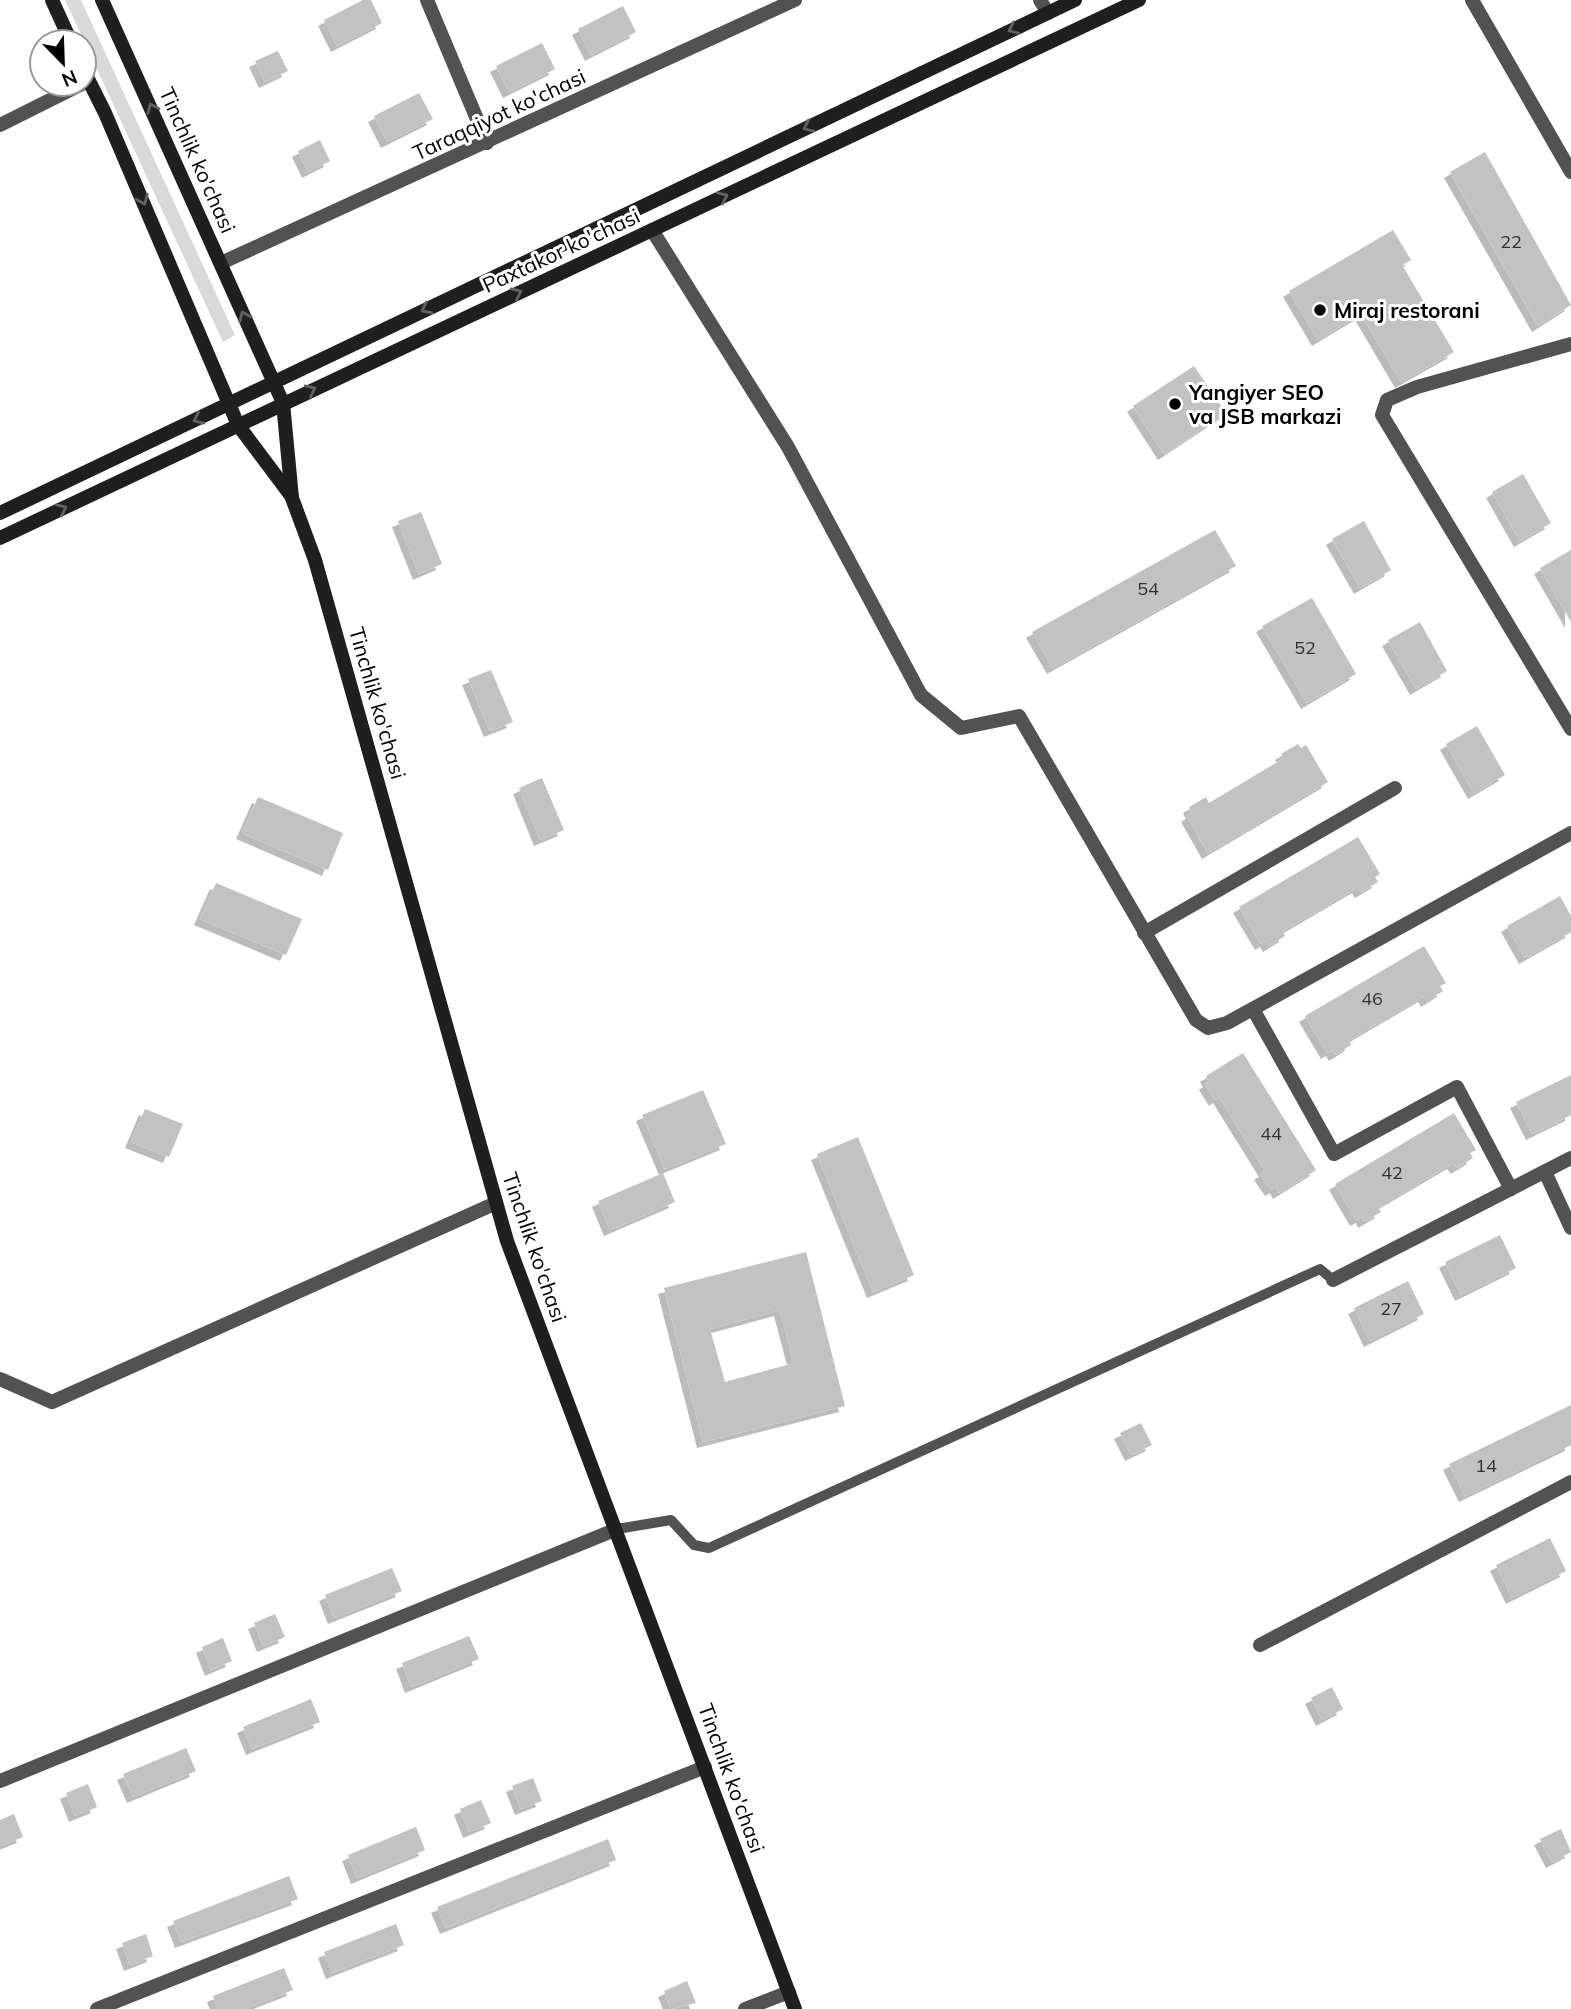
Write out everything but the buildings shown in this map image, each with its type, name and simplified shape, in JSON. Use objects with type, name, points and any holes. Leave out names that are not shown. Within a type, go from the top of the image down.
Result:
[{"type":"main road","points":[[52,0],[65,28]]},
{"type":"main road","name":"Tinchlik ko'chasi","points":[[102,0],[283,403],[292,498],[319,573],[507,1241],[795,2009]]},
{"type":"main road","name":"Paxtakor ko'chasi","points":[[0,513],[230,404],[1044,6],[1075,0]]},
{"type":"main road","name":"Paxtakor ko'chasi","points":[[0,538],[1139,0]]},
{"type":"main road","name":"Tinchlik ko'chasi","points":[[96,98],[105,113],[238,425],[292,498]]},
{"type":"street","points":[[426,0],[487,143]]},
{"type":"street","points":[[1472,0],[1571,172]]},
{"type":"street","name":"Taraqqiyot ko'chasi","points":[[221,264],[792,1]]},
{"type":"street","points":[[0,125],[51,98]]},
{"type":"street","points":[[652,230],[788,447],[921,695],[961,728],[1019,716],[1195,1020],[1208,1028],[1227,1023],[1571,833]]},
{"type":"street","points":[[1571,344],[1417,387],[1387,400],[1382,415],[1571,729]]},
{"type":"street","points":[[1144,933],[1395,788]]},
{"type":"street","points":[[1253,1009],[1334,1154],[1457,1087],[1511,1189]]},
{"type":"street","points":[[1333,1280],[1571,1158]]},
{"type":"street","points":[[1545,1172],[1571,1228]]},
{"type":"street","points":[[0,1379],[52,1402],[496,1203]]},
{"type":"street","points":[[1260,1645],[1571,1482]]},
{"type":"street","points":[[0,1781],[617,1529]]},
{"type":"street","points":[[97,2009],[705,1767]]},
{"type":"street","points":[[745,2009],[789,1992]]},
{"type":"lane","points":[[617,1529],[671,1520],[694,1545],[709,1548],[1320,1269],[1333,1280]]},
{"type":"shaded area","points":[[65,0],[81,0],[94,28],[78,28]]},
{"type":"shaded area","points":[[98,37],[235,335],[223,342],[98,71]]},
{"type":"place","name":"Miraj restorani","points":[[1320,310]]},
{"type":"place","name":"Yangiyer SEO va JSB markazi","points":[[1175,404]]}]
